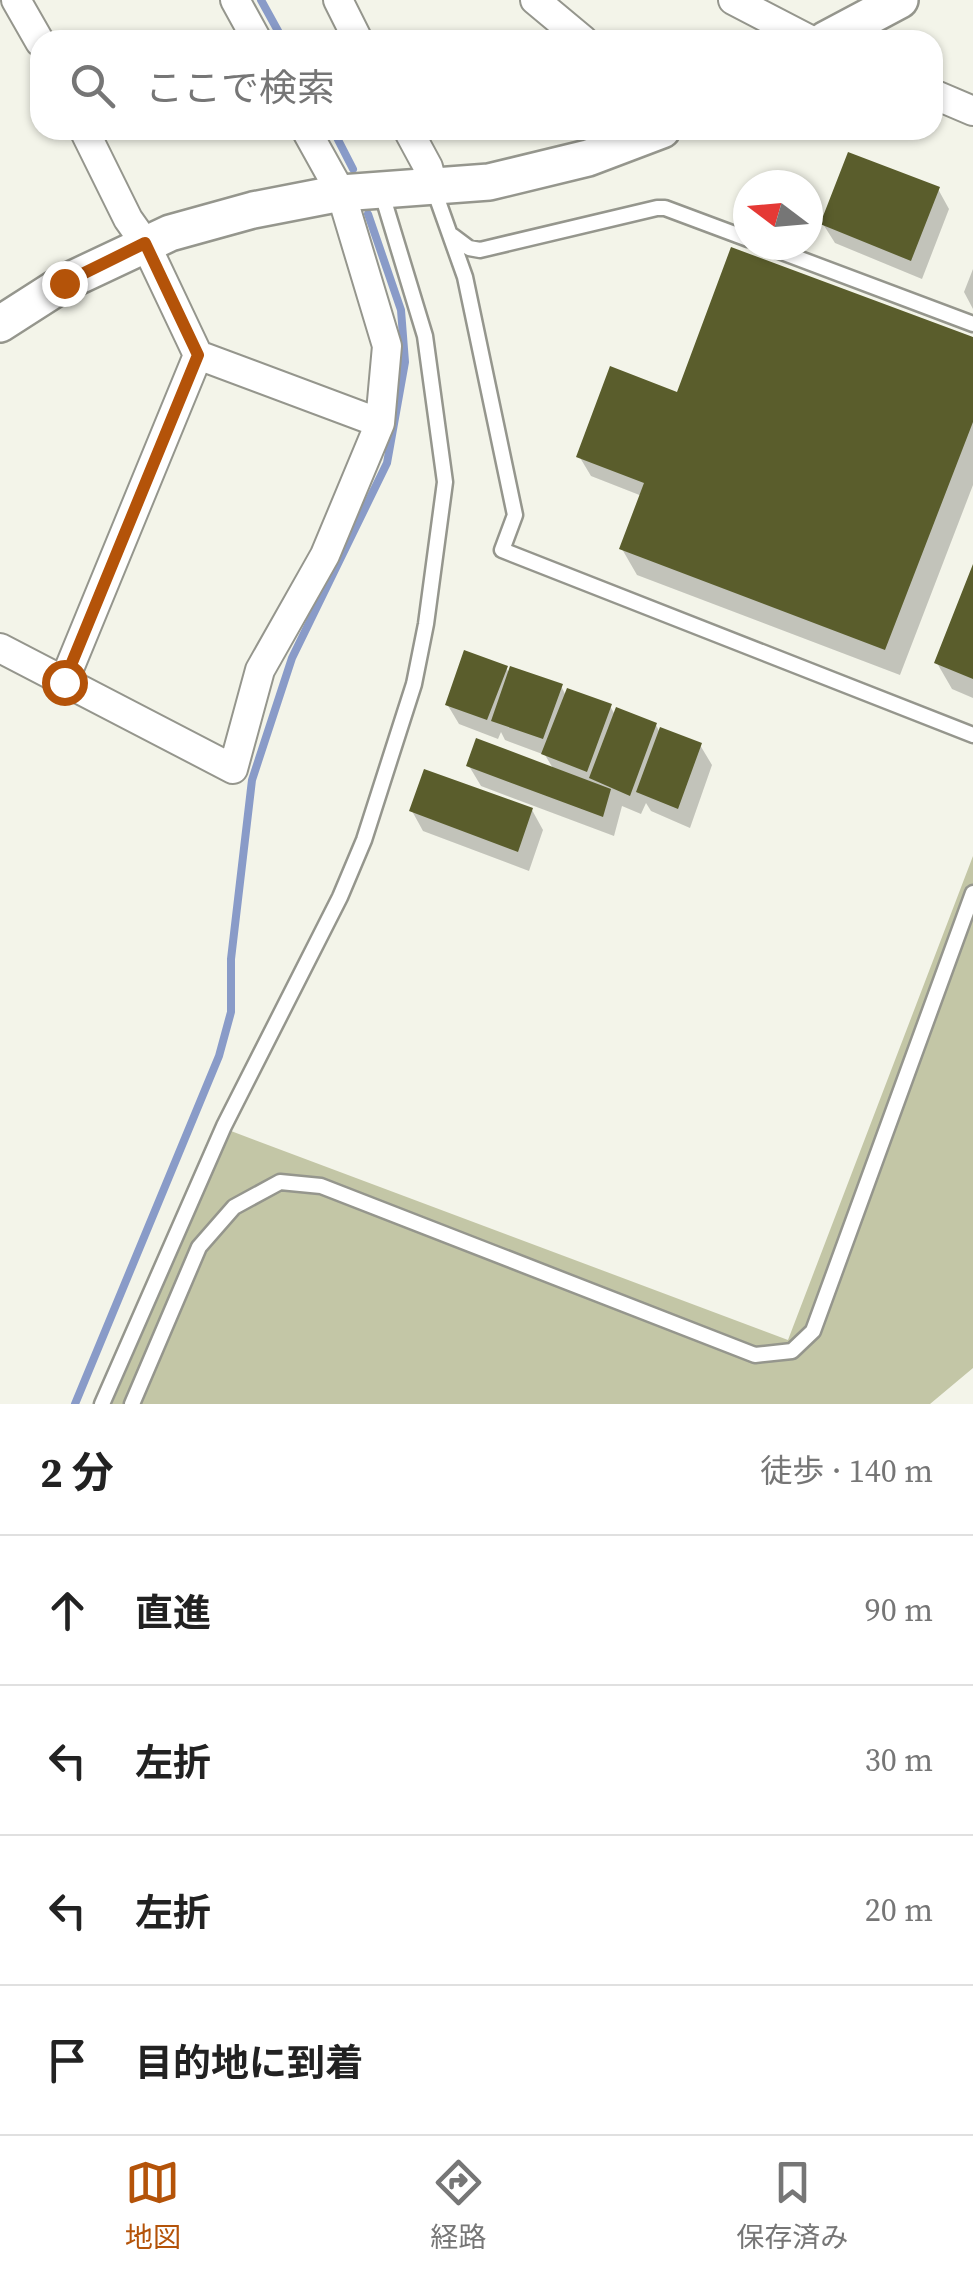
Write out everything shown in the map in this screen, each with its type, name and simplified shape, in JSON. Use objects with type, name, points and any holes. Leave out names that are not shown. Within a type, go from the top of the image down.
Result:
[{"type":"street","points":[[16,0],[33,30]]},
{"type":"street","points":[[236,0],[252,30]]},
{"type":"street","points":[[338,0],[353,30]]},
{"type":"street","points":[[535,0],[571,30]]},
{"type":"street","points":[[733,0],[791,30]]},
{"type":"street","points":[[844,30],[900,0]]},
{"type":"street","points":[[943,98],[973,111]]},
{"type":"street","points":[[89,140],[128,219],[145,243],[198,355],[380,423]]},
{"type":"street","points":[[0,648],[233,769],[260,670],[324,555],[380,423],[387,346],[341,193],[312,140]]},
{"type":"street","points":[[414,140],[428,166],[433,186]]},
{"type":"street","points":[[0,324],[64,283],[170,232],[341,193],[488,182],[588,158],[636,140]]},
{"type":"street","points":[[64,682],[198,355]]},
{"type":"lane","points":[[433,186],[465,276],[515,515],[502,550],[973,735]]},
{"type":"lane","points":[[102,1404],[224,1126],[340,897],[364,840],[414,684],[445,482],[425,336],[381,190]]},
{"type":"lane","points":[[449,231],[459,242],[480,250],[665,208],[733,233]]},
{"type":"lane","points":[[803,260],[973,324]]},
{"type":"lane","points":[[132,1404],[199,1247],[234,1207],[280,1182],[321,1186],[755,1355],[792,1351],[813,1331],[973,893]]},
{"type":"green space","points":[[973,856],[973,1368],[930,1404],[112,1404],[231,1131],[788,1340]]},
{"type":"building","points":[[848,152],[940,187],[911,261],[823,225]]},
{"type":"building","points":[[731,247],[733,260],[766,260],[973,337],[973,422],[885,650],[619,549],[644,483],[576,457],[610,366],[677,392]]},
{"type":"building","points":[[973,564],[973,679],[934,663]]},
{"type":"building","points":[[464,650],[508,666],[487,720],[445,705]]},
{"type":"building","points":[[510,666],[563,684],[543,739],[491,721]]},
{"type":"building","points":[[567,688],[612,704],[587,772],[541,754]]},
{"type":"building","points":[[616,707],[657,723],[630,796],[589,778]]},
{"type":"building","points":[[660,727],[702,743],[678,809],[636,792]]},
{"type":"building","points":[[476,738],[611,789],[603,817],[466,766]]},
{"type":"building","points":[[424,769],[533,808],[518,852],[409,811]]},
{"type":"waterway","points":[[261,0],[278,30]]},
{"type":"waterway","points":[[338,140],[353,169]]},
{"type":"waterway","points":[[75,1404],[219,1056],[231,1012],[231,959],[252,780],[292,658],[387,463],[405,362],[401,310],[368,214]]},
{"type":"route","points":[[64,283],[145,243],[198,355],[64,682]]}]
